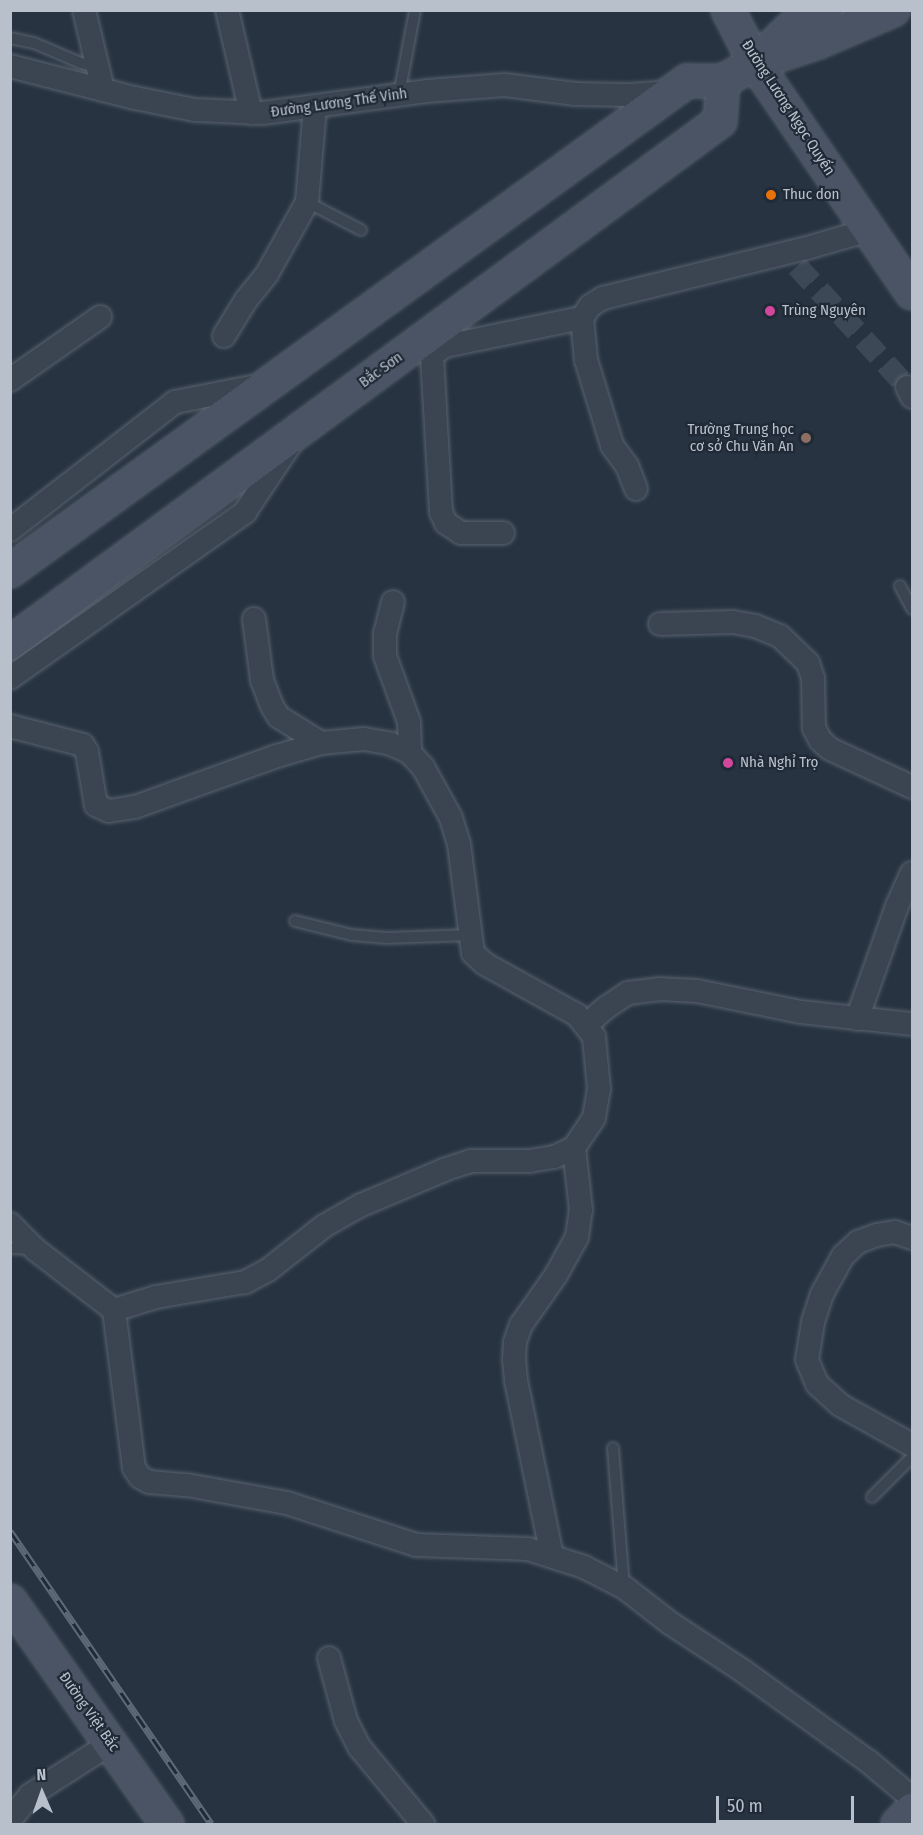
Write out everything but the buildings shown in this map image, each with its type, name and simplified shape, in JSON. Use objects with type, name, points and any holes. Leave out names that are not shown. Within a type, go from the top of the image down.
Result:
[{"type":"main road","name":"Đường Lương Ngọc Quyến","points":[[728,10],[755,63],[912,293]]},
{"type":"main road","points":[[755,63],[792,27],[826,10]]},
{"type":"main road","points":[[10,571],[687,81],[723,81],[755,63],[818,42],[894,10]]},
{"type":"main road","name":"Bắc Sơn","points":[[10,643],[720,121],[723,81]]},
{"type":"main road","name":"Đường Việt Bắc","points":[[10,1601],[167,1824]]},
{"type":"main road","points":[[898,1824],[912,1810]]},
{"type":"street","points":[[84,10],[103,90]]},
{"type":"street","points":[[227,10],[251,113]]},
{"type":"street","name":"Đường Lương Thế Vinh","points":[[10,66],[103,90],[195,110],[251,113],[399,94],[505,85],[575,94],[628,95],[672,92]]},
{"type":"street","points":[[224,336],[246,300],[267,274],[307,202],[315,106]]},
{"type":"street","points":[[636,489],[627,465],[612,445],[586,360],[582,318],[590,306],[603,298],[807,248],[868,230]]},
{"type":"street","points":[[10,380],[100,317]]},
{"type":"street","points":[[503,533],[461,533],[446,523],[441,512],[432,355],[445,346],[582,318]]},
{"type":"street","points":[[10,530],[175,402],[269,383]]},
{"type":"street","points":[[10,678],[245,512],[299,430]]},
{"type":"street","points":[[393,602],[384,633],[385,656],[409,722],[410,753]]},
{"type":"street","points":[[254,619],[262,680],[272,706],[279,717],[321,743]]},
{"type":"street","points":[[660,624],[733,622],[755,626],[780,636],[808,663],[813,678],[814,728],[820,740],[830,749],[912,787]]},
{"type":"street","points":[[10,726],[83,745],[87,752],[96,805],[109,811],[135,807],[277,756],[321,743],[363,739],[391,744],[410,753],[423,767],[451,818],[459,844],[473,953],[485,964],[559,1004],[586,1025],[594,1037],[599,1089],[594,1118],[574,1148],[554,1157],[530,1161],[471,1161],[444,1170],[361,1205],[324,1226],[268,1270],[244,1282],[156,1297],[114,1310]]},
{"type":"street","points":[[857,1019],[897,906],[911,881]]},
{"type":"street","points":[[586,1025],[628,993],[659,989],[697,991],[801,1012],[912,1024]]},
{"type":"street","points":[[552,1556],[516,1382],[514,1360],[515,1342],[521,1325],[578,1237],[581,1210],[574,1148]]},
{"type":"street","points":[[10,1224],[36,1250],[114,1310],[134,1468],[140,1477],[149,1482],[187,1485],[287,1503],[416,1545],[506,1548],[552,1556],[584,1567],[625,1588],[670,1623],[810,1718],[912,1798]]},
{"type":"street","points":[[912,1238],[895,1232],[877,1235],[858,1242],[843,1256],[822,1294],[813,1322],[807,1360],[817,1384],[840,1405],[912,1444]]},
{"type":"street","points":[[329,1658],[346,1721],[360,1748],[423,1824]]},
{"type":"street","points":[[10,1820],[30,1795],[111,1743]]},
{"type":"lane","points":[[399,94],[415,10]]},
{"type":"lane","points":[[10,38],[34,43],[81,63],[97,67]]},
{"type":"lane","points":[[307,202],[361,230]]},
{"type":"lane","points":[[900,586],[912,609]]},
{"type":"lane","points":[[295,921],[352,935],[387,938],[470,935]]},
{"type":"lane","points":[[10,1248],[36,1250]]},
{"type":"lane","points":[[613,1448],[625,1588]]},
{"type":"lane","points":[[872,1497],[912,1457]]},
{"type":"tunnel","points":[[797,266],[907,387],[912,385]]},
{"type":"railway","points":[[10,1531],[211,1824]]},
{"type":"place","name":"Thuc don","points":[[771,195]]},
{"type":"place","name":"Trùng Nguyên","points":[[770,311]]},
{"type":"place","name":"Trường Trung học cơ sở Chu Văn An","points":[[806,438]]},
{"type":"place","name":"Nhà Nghỉ Trọ","points":[[728,763]]}]
